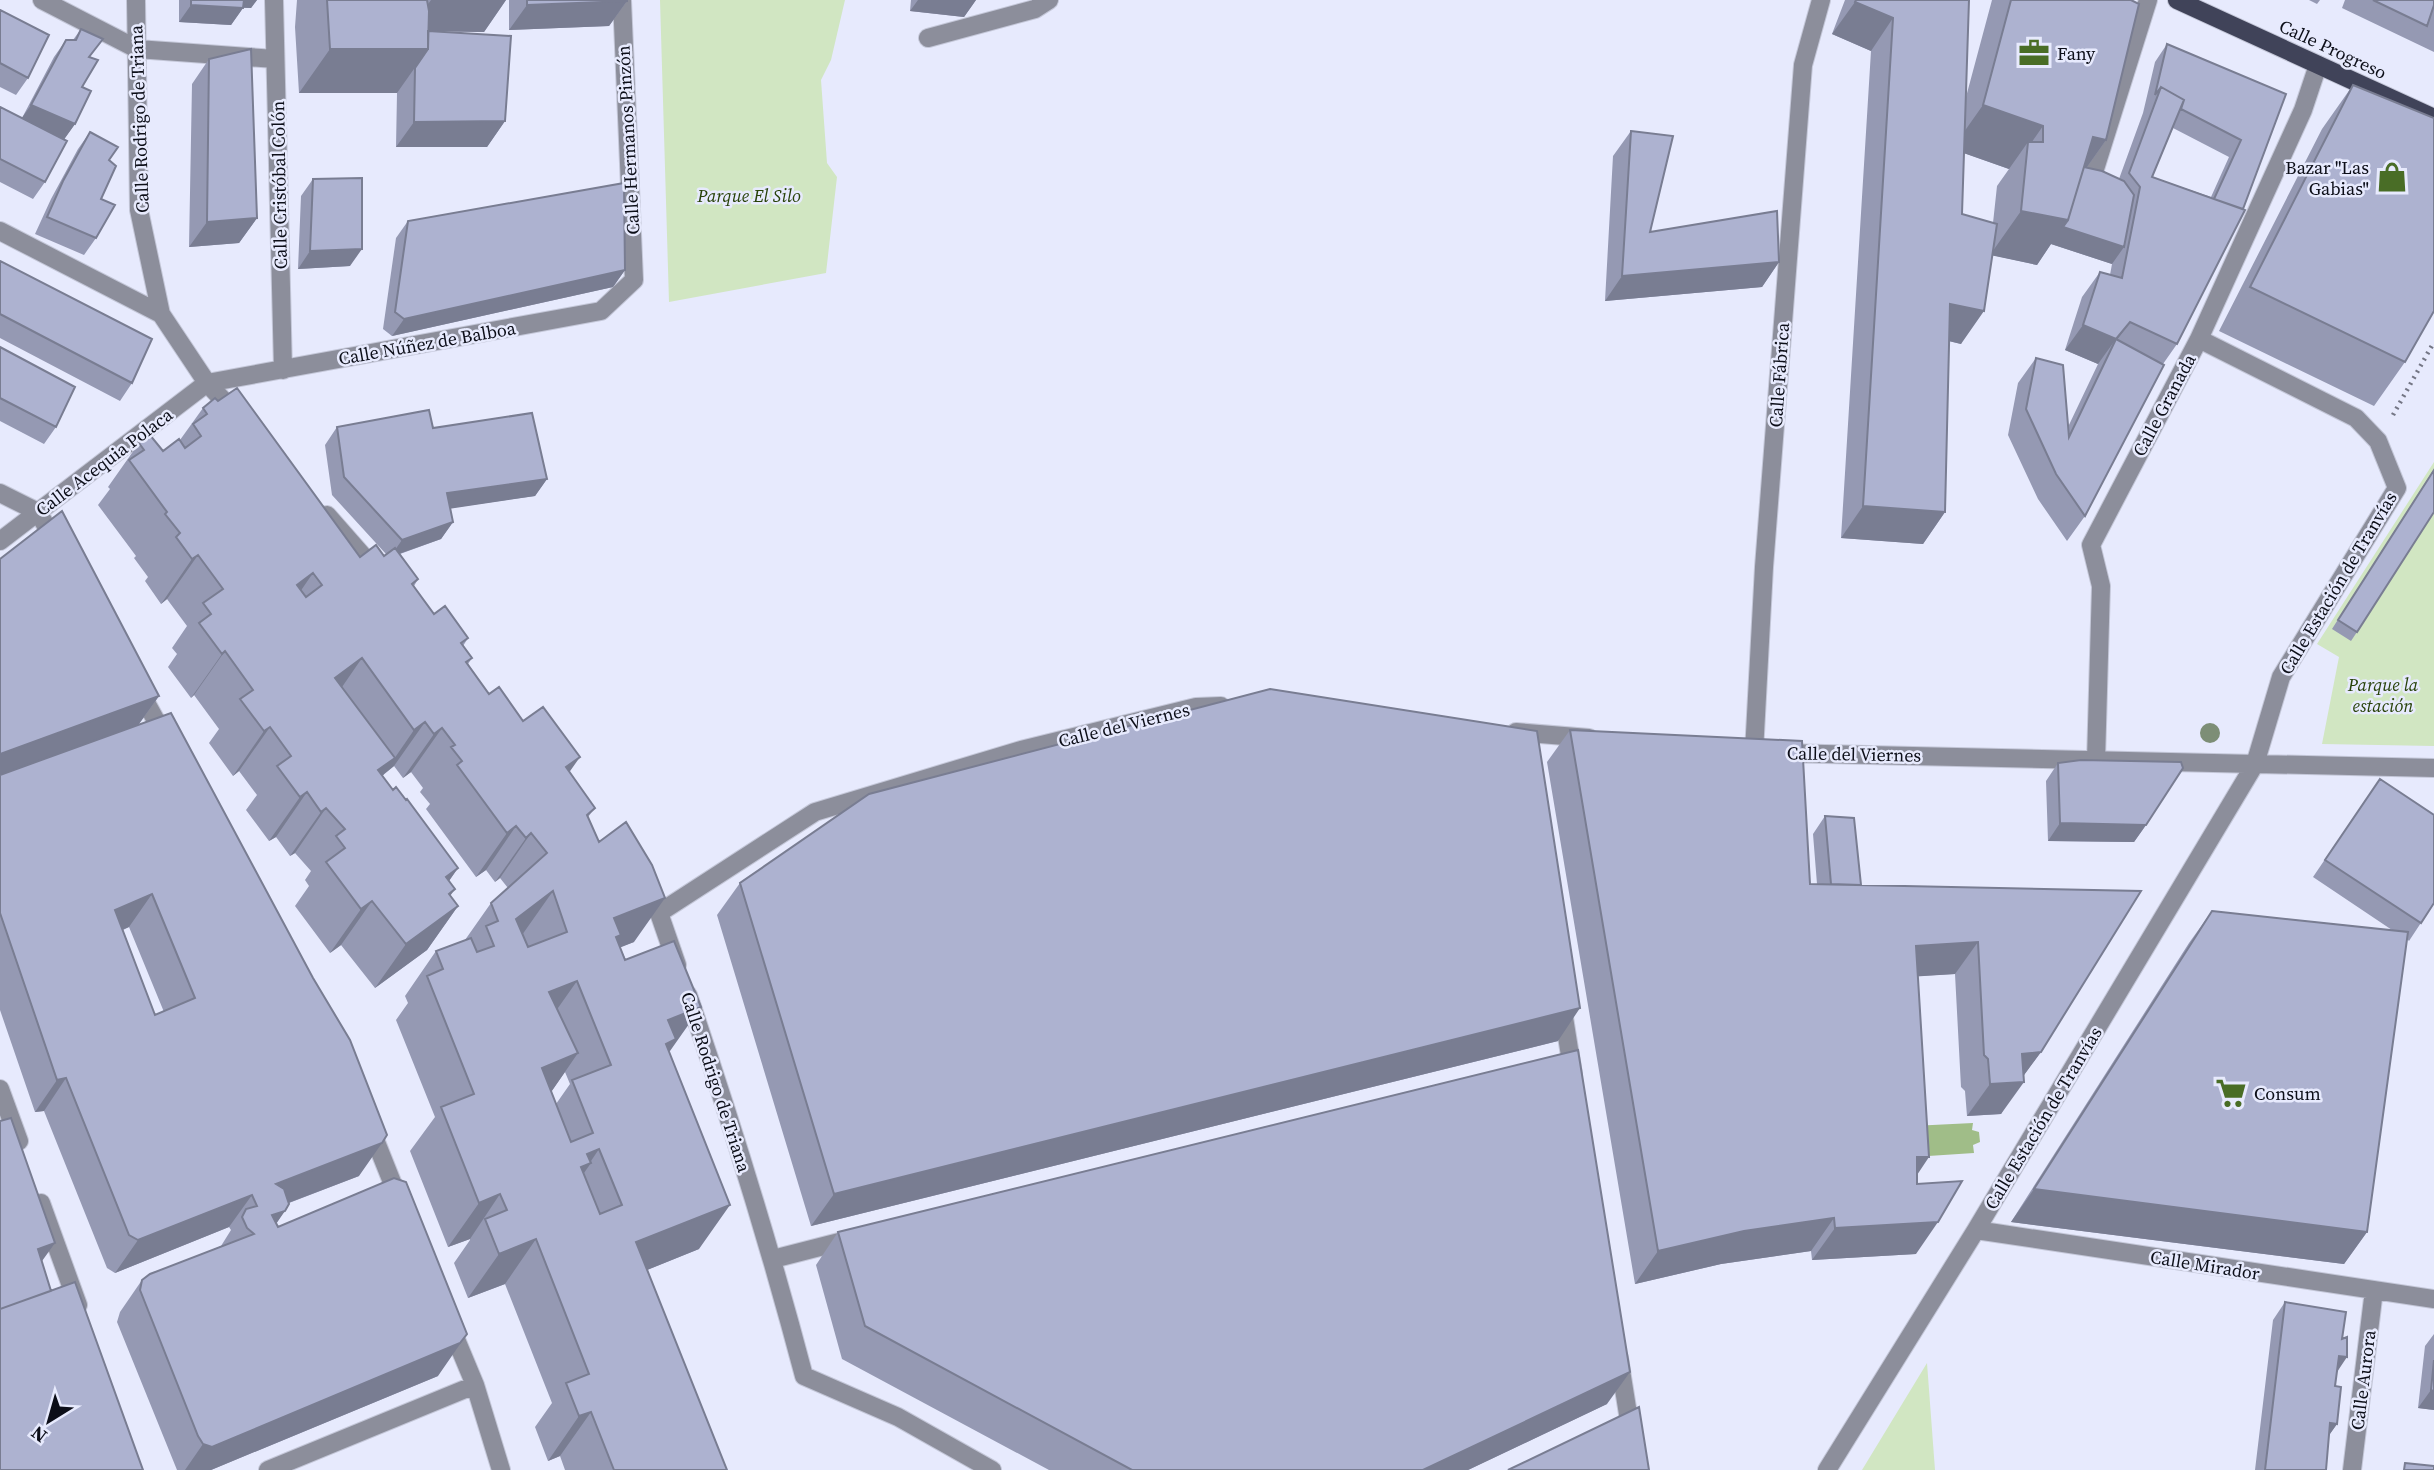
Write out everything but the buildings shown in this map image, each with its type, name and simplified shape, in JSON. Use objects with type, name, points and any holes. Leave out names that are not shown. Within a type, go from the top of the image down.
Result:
[{"type":"main road","name":"Calle Progreso","points":[[2177,0],[2434,118]]},
{"type":"street","points":[[42,0],[136,50],[275,58]]},
{"type":"street","name":"Calle Rodrigo de Triana","points":[[136,0],[139,210],[161,314],[207,383],[253,433]]},
{"type":"street","name":"Calle Cristóbal Colón","points":[[274,0],[283,370]]},
{"type":"street","name":"Calle Hermanos Pinzón","points":[[622,0],[634,281]]},
{"type":"street","points":[[928,38],[1035,9],[1049,0]]},
{"type":"street","name":"Calle Fábrica","points":[[1747,752],[1803,65],[1821,0]]},
{"type":"street","points":[[2094,172],[2148,0]]},
{"type":"street","name":"Calle Granada","points":[[2096,760],[2101,586],[2091,545],[2199,339],[2303,110],[2318,65]]},
{"type":"street","points":[[0,231],[161,314]]},
{"type":"street","name":"Calle Núñez de Balboa","points":[[207,383],[601,312],[634,281]]},
{"type":"street","name":"Calle Estación de Tranvías","points":[[1827,1470],[1976,1230],[2255,764],[2281,677],[2396,488],[2378,441],[2356,418],[2199,339]]},
{"type":"street","name":"Calle Acequia Polaca","points":[[0,541],[207,383]]},
{"type":"street","points":[[0,493],[38,512],[65,560]]},
{"type":"street","points":[[316,504],[388,585]]},
{"type":"street","points":[[126,667],[173,751]]},
{"type":"street","name":"Calle del Viernes","points":[[659,913],[815,812],[1021,750],[1196,707],[1236,706]]},
{"type":"street","points":[[1515,736],[1602,739]]},
{"type":"street","name":"Calle del Viernes","points":[[1747,752],[2255,764]]},
{"type":"street","points":[[2255,764],[2434,768]]},
{"type":"street","name":"Calle Rodrigo de Triana","points":[[642,892],[659,913],[718,1083],[773,1259],[804,1376],[898,1417],[992,1470]]},
{"type":"street","points":[[1559,987],[1563,1056],[1576,1094]]},
{"type":"street","points":[[0,1089],[24,1154]]},
{"type":"street","points":[[365,1115],[407,1218]]},
{"type":"street","points":[[33,1181],[85,1325]]},
{"type":"street","name":"Calle Mirador","points":[[1976,1230],[2434,1298]]},
{"type":"street","points":[[773,1259],[867,1235]]},
{"type":"street","name":"Calle Aurora","points":[[2352,1470],[2374,1290]]},
{"type":"street","points":[[443,1308],[475,1385],[501,1470]]},
{"type":"street","points":[[1615,1336],[1622,1420],[1637,1470]]},
{"type":"street","points":[[268,1470],[475,1385]]},
{"type":"path","points":[[2378,441],[2434,342]]},
{"type":"green space","name":"Parque El Silo","points":[[660,0],[845,0],[831,60],[821,80],[827,163],[837,177],[826,273],[669,302]]},
{"type":"green space","name":"Parque la estación","points":[[2434,462],[2434,746],[2322,744],[2339,657],[2317,644]]},
{"type":"green space","points":[[1927,1363],[1935,1470],[1862,1470]]},
{"type":"shaded area","points":[[1973,1123],[1972,1130],[1979,1132],[1980,1142],[1973,1145],[1974,1153],[1913,1157],[1912,1126]]},
{"type":"place","name":"Fany","points":[[2034,53]]},
{"type":"place","name":"Bazar \"Las Gabias\"","points":[[2392,177]]},
{"type":"place","name":"Consum","points":[[2231,1093]]}]
